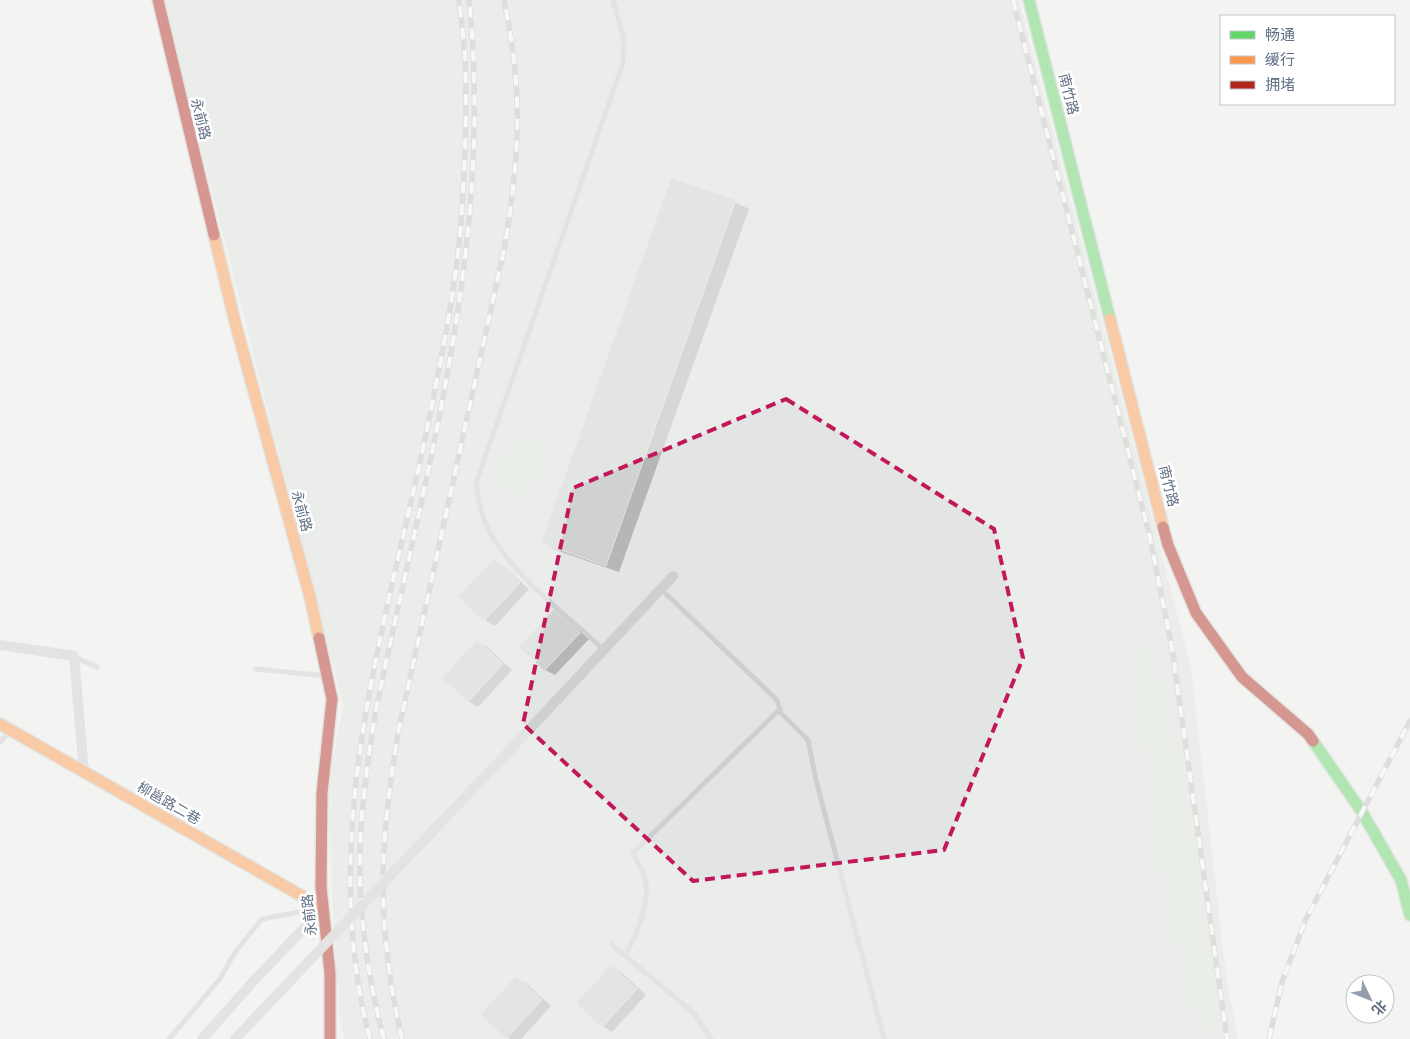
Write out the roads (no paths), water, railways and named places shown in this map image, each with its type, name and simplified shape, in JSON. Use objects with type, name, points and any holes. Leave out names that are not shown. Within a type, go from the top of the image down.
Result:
[{"type":"street","name":"永前路","points":[[158,0],[235,322],[310,597],[332,699],[322,793],[321,888],[330,973],[330,1039]]},
{"type":"street","name":"南竹路","points":[[1029,0],[1166,536],[1196,613],[1242,677],[1308,734],[1362,812],[1401,880],[1410,915]]},
{"type":"street","points":[[235,1039],[673,576]]},
{"type":"street","points":[[0,645],[74,656],[84,772]]},
{"type":"street","name":"柳邕路二巷","points":[[0,724],[323,908]]},
{"type":"street","points":[[202,1039],[323,908]]},
{"type":"lane","points":[[604,650],[520,574],[492,537],[478,501],[476,483],[624,63],[624,39],[613,0]]},
{"type":"lane","points":[[661,588],[777,700],[781,713],[808,740],[816,780],[884,1039]]},
{"type":"lane","points":[[74,656],[97,667]]},
{"type":"lane","points":[[256,669],[327,676]]},
{"type":"lane","points":[[625,956],[645,906],[645,879],[633,853],[780,709]]},
{"type":"lane","points":[[0,742],[11,730]]},
{"type":"lane","points":[[168,1039],[219,980],[236,951],[262,919],[323,908]]},
{"type":"lane","points":[[612,945],[695,1014],[711,1039]]},
{"type":"railway","points":[[370,1039],[355,962],[350,884],[354,806],[363,728],[378,650],[429,420],[456,272],[465,161],[466,119],[465,58],[459,0]]},
{"type":"railway","points":[[384,1039],[369,971],[363,923],[360,876],[362,818],[376,710],[433,446],[450,358],[464,269],[472,180],[474,90],[469,0]]},
{"type":"railway","points":[[402,1039],[389,969],[384,921],[383,874],[386,820],[398,733],[505,245],[513,190],[516,162],[517,100],[513,50],[504,0]]},
{"type":"railway","points":[[1013,0],[1149,533],[1172,648],[1227,1039]]},
{"type":"railway","points":[[1269,1039],[1282,982],[1305,921],[1410,721]]}]
